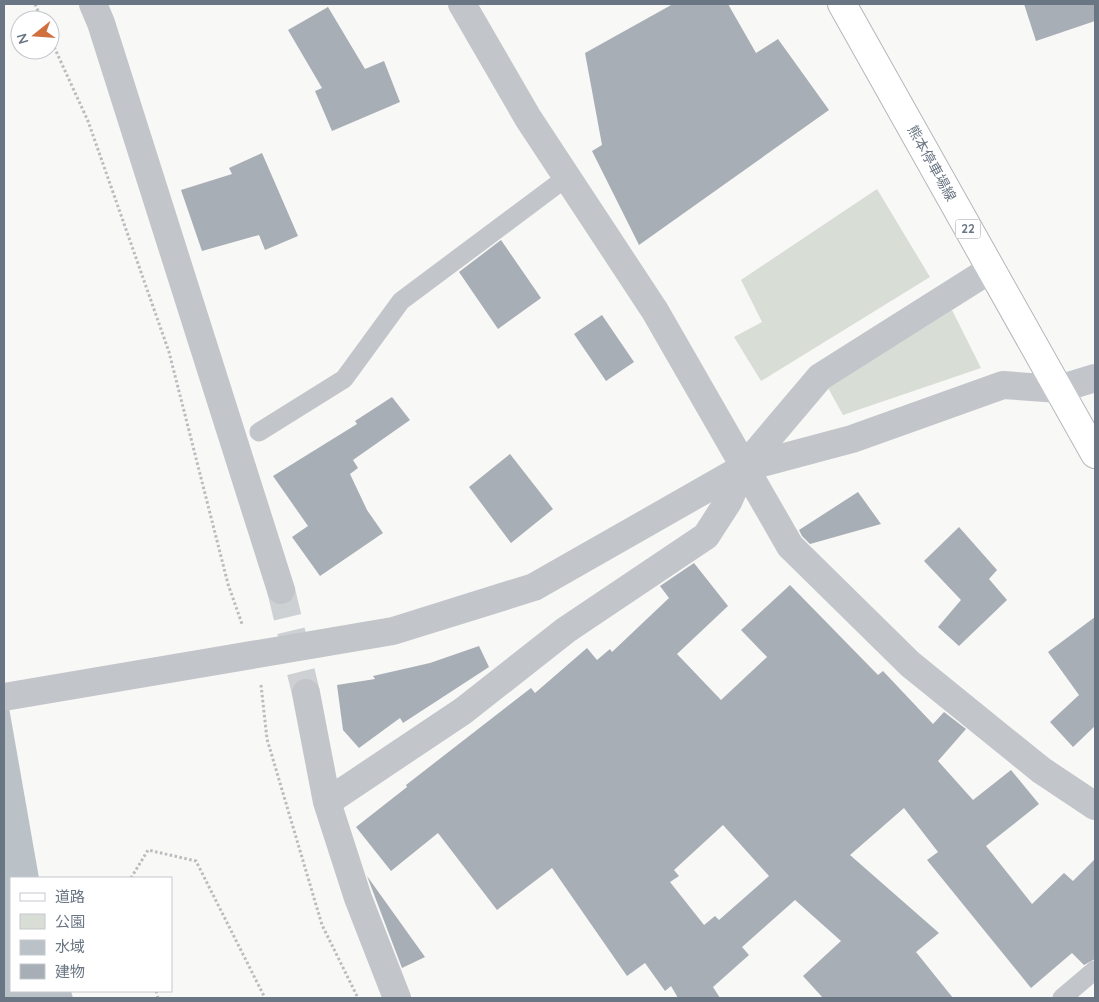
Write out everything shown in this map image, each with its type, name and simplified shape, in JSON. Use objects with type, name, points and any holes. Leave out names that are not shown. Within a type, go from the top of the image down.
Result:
[{"type":"main road","name":"熊本停車場線","points":[[842,4],[1095,454]]},
{"type":"street","points":[[93,4],[101,23],[281,590]]},
{"type":"street","points":[[462,4],[528,118],[655,311],[790,546],[910,664],[1041,770],[1095,806]]},
{"type":"street","points":[[327,802],[463,711],[566,630],[706,536],[728,502],[744,468],[820,377],[991,268]]},
{"type":"street","points":[[4,697],[394,631],[534,587],[744,468],[852,439],[1003,385],[1059,389],[1095,378]]},
{"type":"street","points":[[306,693],[327,802],[358,898],[398,998]]},
{"type":"lane","points":[[259,432],[344,379],[401,301],[567,177]]},
{"type":"lane","points":[[1062,998],[1095,970]]},
{"type":"path","points":[[60,60],[88,121],[169,352],[228,584],[253,654],[261,686],[267,739],[322,925],[358,998]]},
{"type":"path","points":[[132,877],[148,850],[196,861],[265,998]]},
{"type":"green space","points":[[877,189],[930,277],[761,381],[734,337],[762,322],[741,280]]},
{"type":"green space","points":[[952,310],[981,368],[843,415],[828,388]]},
{"type":"water","points":[[4,679],[39,877],[10,877],[10,992],[71,992],[73,998],[4,998]]},
{"type":"building","points":[[673,4],[728,4],[756,53],[778,39],[829,110],[639,245],[592,151],[602,145],[585,53]]},
{"type":"building","points":[[1024,4],[1095,4],[1095,21],[1036,41]]},
{"type":"building","points":[[328,7],[365,69],[384,61],[400,102],[332,131],[315,91],[322,88],[288,30]]},
{"type":"building","points":[[262,153],[298,236],[265,250],[259,235],[202,251],[181,190],[232,174],[229,168]]},
{"type":"building","points":[[501,240],[541,298],[498,329],[459,272]]},
{"type":"building","points":[[602,315],[634,362],[606,381],[574,334]]},
{"type":"building","points":[[392,397],[410,420],[353,460],[358,468],[350,474],[367,510],[383,533],[320,576],[292,537],[308,526],[273,476],[357,424],[355,421]]},
{"type":"building","points":[[510,454],[553,509],[511,543],[469,487]]},
{"type":"building","points":[[858,492],[881,524],[810,544],[802,536],[799,530]]},
{"type":"building","points":[[959,527],[997,570],[989,579],[1007,600],[959,646],[938,627],[961,600],[924,561]]},
{"type":"building","points":[[694,563],[728,606],[677,654],[721,700],[767,657],[741,630],[790,585],[878,675],[883,671],[933,724],[944,712],[966,729],[938,761],[973,800],[1011,770],[1039,804],[986,846],[1032,904],[1064,873],[1073,881],[1095,859],[1095,959],[1084,965],[1072,953],[1031,988],[927,860],[938,852],[904,808],[850,855],[939,933],[916,952],[953,998],[823,998],[803,976],[841,941],[795,900],[742,947],[749,955],[713,987],[720,998],[678,998],[671,986],[665,991],[645,963],[627,976],[552,868],[497,910],[438,833],[391,871],[356,827],[407,787],[406,785],[531,688],[535,693],[587,648],[597,660],[610,649],[612,652],[669,598],[660,586]],"holes":[[[723,825],[769,876],[719,920],[715,916],[704,925],[670,882],[679,876],[674,870]]]},
{"type":"building","points":[[1095,617],[1095,726],[1073,747],[1050,722],[1079,695],[1048,652]]},
{"type":"building","points":[[479,646],[489,667],[403,723],[400,718],[359,748],[343,730],[337,685],[375,679],[373,676],[430,663]]},
{"type":"building","points":[[367,876],[425,957],[402,968]]},
{"type":"tunnel","points":[[281,590],[306,693]]}]
